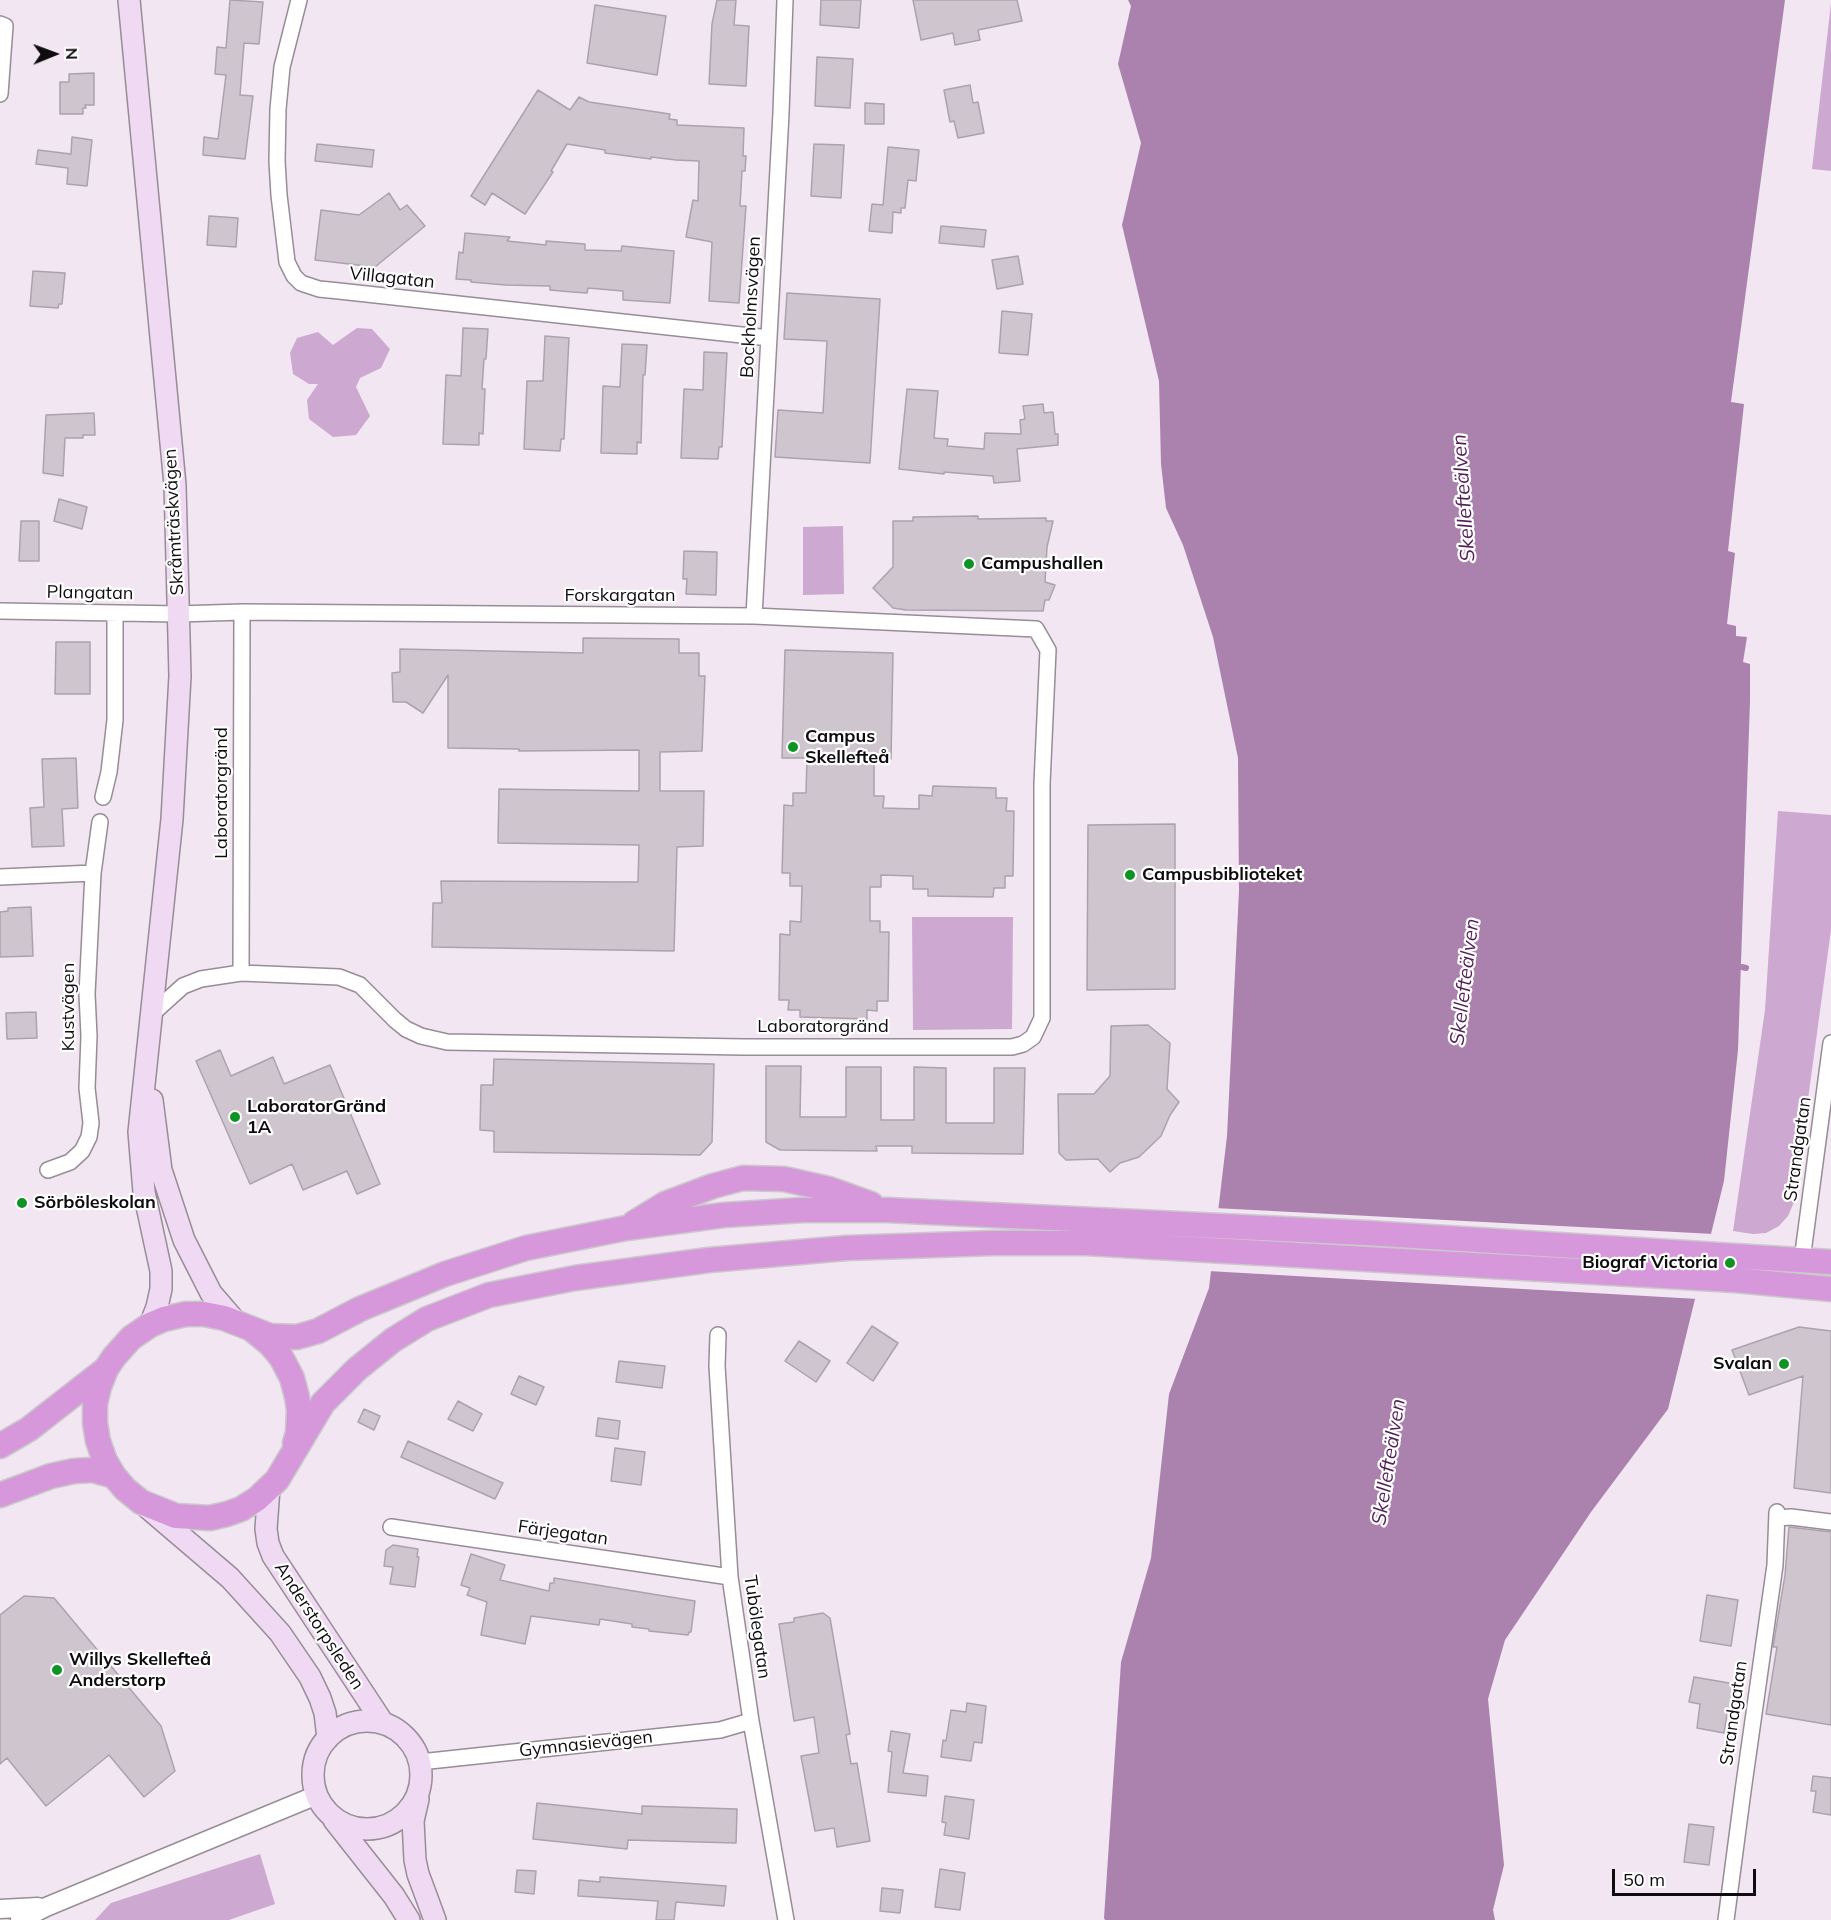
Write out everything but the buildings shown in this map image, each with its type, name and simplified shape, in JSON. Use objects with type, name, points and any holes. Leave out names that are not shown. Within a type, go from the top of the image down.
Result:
[{"type":"highway","points":[[627,1228],[665,1204],[713,1186],[743,1178],[784,1179],[829,1189],[887,1210]]},
{"type":"highway","points":[[1166,1236],[1086,1243],[992,1243],[846,1248],[709,1260],[575,1278],[489,1295],[427,1320],[393,1340],[357,1369],[323,1403],[275,1481],[257,1499],[241,1509],[210,1518],[176,1516],[141,1502],[114,1476],[105,1461],[98,1441],[95,1404],[106,1370],[119,1349],[131,1338],[164,1319],[186,1314],[204,1314],[240,1323],[270,1336],[297,1337],[318,1331],[360,1309],[445,1274],[526,1248],[627,1228],[724,1215],[803,1210],[887,1210],[1166,1236],[1736,1268],[1831,1289]]},
{"type":"highway","points":[[1736,1268],[1802,1260],[1831,1262]]},
{"type":"highway","points":[[240,1323],[263,1339],[280,1357],[292,1378],[297,1397],[298,1433],[293,1450],[275,1481]]},
{"type":"highway","points":[[0,1446],[29,1429],[106,1370]]},
{"type":"highway","points":[[0,1495],[51,1476],[74,1471],[93,1470],[114,1476]]},
{"type":"main road","name":"Skråmträskvägen","points":[[129,0],[175,485],[180,676],[172,819],[140,1132],[140,1163],[144,1192],[161,1271],[161,1289],[150,1325]]},
{"type":"main road","name":"Skråmträskvägen","points":[[148,1044],[154,1120],[165,1180],[184,1240],[212,1293],[240,1323]]},
{"type":"main road","name":"Anderstorpsleden","points":[[275,1481],[266,1529],[273,1556],[383,1723]]},
{"type":"main road","name":"Anderstorpsleden","points":[[141,1502],[230,1578],[280,1633],[310,1677],[320,1698],[325,1713],[328,1738]]},
{"type":"main road","points":[[419,1791],[412,1807],[391,1825],[376,1829],[359,1829],[343,1824],[330,1815],[320,1802],[313,1780],[315,1760],[328,1738],[342,1727],[357,1722],[383,1723],[395,1728],[406,1737],[420,1762],[422,1773],[419,1791],[413,1821],[415,1860],[435,1920]]},
{"type":"main road","points":[[320,1802],[394,1896],[409,1920]]},
{"type":"street","name":"Villagatan","points":[[299,0],[282,67],[277,161],[287,262],[294,276],[301,283],[319,289],[769,338]]},
{"type":"street","name":"Bockholmsvägen","points":[[754,616],[782,113],[785,0]]},
{"type":"street","points":[[0,24],[5,26],[0,94]]},
{"type":"street","name":"Plangatan","points":[[0,611],[179,614]]},
{"type":"street","name":"Forskargatan","points":[[179,614],[242,612],[754,616],[1036,629],[1048,650]]},
{"type":"street","name":"Laboratorgränd","points":[[241,973],[242,612]]},
{"type":"street","points":[[103,797],[109,771],[115,720],[115,613]]},
{"type":"street","name":"Laboratorgränd","points":[[152,1014],[183,986],[201,979],[241,973],[339,977],[360,985],[406,1029],[421,1036],[447,1042],[744,1047],[1012,1047],[1023,1044],[1033,1037],[1042,1018],[1042,784],[1048,650]]},
{"type":"street","name":"Kustvägen","points":[[48,1170],[70,1162],[82,1151],[89,1137],[91,1123],[87,1088],[89,1036],[87,993],[93,873],[100,822]]},
{"type":"street","points":[[0,877],[93,873]]},
{"type":"street","name":"Strandgatan","points":[[1802,1260],[1831,1043]]},
{"type":"street","name":"Tubölegatan","points":[[718,1335],[717,1366],[730,1577],[751,1721],[786,1920]]},
{"type":"street","name":"Strandgatan","points":[[1726,1920],[1775,1565],[1777,1515],[1831,1522]]},
{"type":"street","name":"Färjegatan","points":[[391,1527],[730,1577]]},
{"type":"street","name":"Gymnasievägen","points":[[420,1762],[720,1730],[751,1721]]},
{"type":"street","points":[[20,1920],[46,1907],[320,1802]]},
{"type":"street","points":[[0,1909],[46,1907]]},
{"type":"shaded area","points":[[1831,3],[1831,171],[1812,169]]},
{"type":"shaded area","points":[[357,328],[372,329],[390,349],[381,368],[360,378],[356,387],[370,416],[356,435],[333,437],[309,419],[307,400],[318,384],[309,384],[293,374],[290,353],[297,338],[318,332],[333,345]]},
{"type":"shaded area","points":[[843,526],[844,594],[803,595],[803,527]]},
{"type":"shaded area","points":[[1778,811],[1831,815],[1831,930],[1794,1202],[1788,1216],[1779,1226],[1766,1233],[1753,1234],[1733,1231],[1765,1010]]},
{"type":"shaded area","points":[[912,917],[1013,917],[1012,1029],[913,1030]]},
{"type":"shaded area","points":[[260,1854],[275,1904],[229,1920],[95,1920],[111,1903]]},
{"type":"water","name":"Skellefteälven","points":[[1128,0],[1785,0],[1731,402],[1744,404],[1728,551],[1735,553],[1727,624],[1736,626],[1736,636],[1747,637],[1743,662],[1750,664],[1750,701],[1738,1050],[1724,1181],[1668,1409],[1591,1512],[1505,1640],[1488,1699],[1504,1865],[1493,1910],[1495,1920],[1105,1920],[1104,1918],[1121,1662],[1151,1558],[1169,1394],[1209,1288],[1227,1136],[1239,891],[1238,758],[1213,637],[1183,545],[1166,508],[1161,464],[1159,381],[1122,225],[1141,143],[1118,64],[1131,6]]},
{"type":"pier","points":[[1215,1208],[1714,1234],[1698,1299],[1208,1271]]},
{"type":"waterway","points":[[1742,967],[1746,968]]},
{"type":"place","name":"Campushallen","points":[[969,564]]},
{"type":"place","name":"Campus Skellefteå","points":[[793,747]]},
{"type":"place","name":"Campusbiblioteket","points":[[1130,875]]},
{"type":"place","name":"LaboratorGränd 1A","points":[[235,1117]]},
{"type":"place","name":"Sörböleskolan","points":[[22,1203]]},
{"type":"place","name":"Biograf Victoria","points":[[1730,1263]]},
{"type":"place","name":"Svalan","points":[[1784,1364]]},
{"type":"place","name":"Willys Skellefteå Anderstorp","points":[[57,1670]]}]
